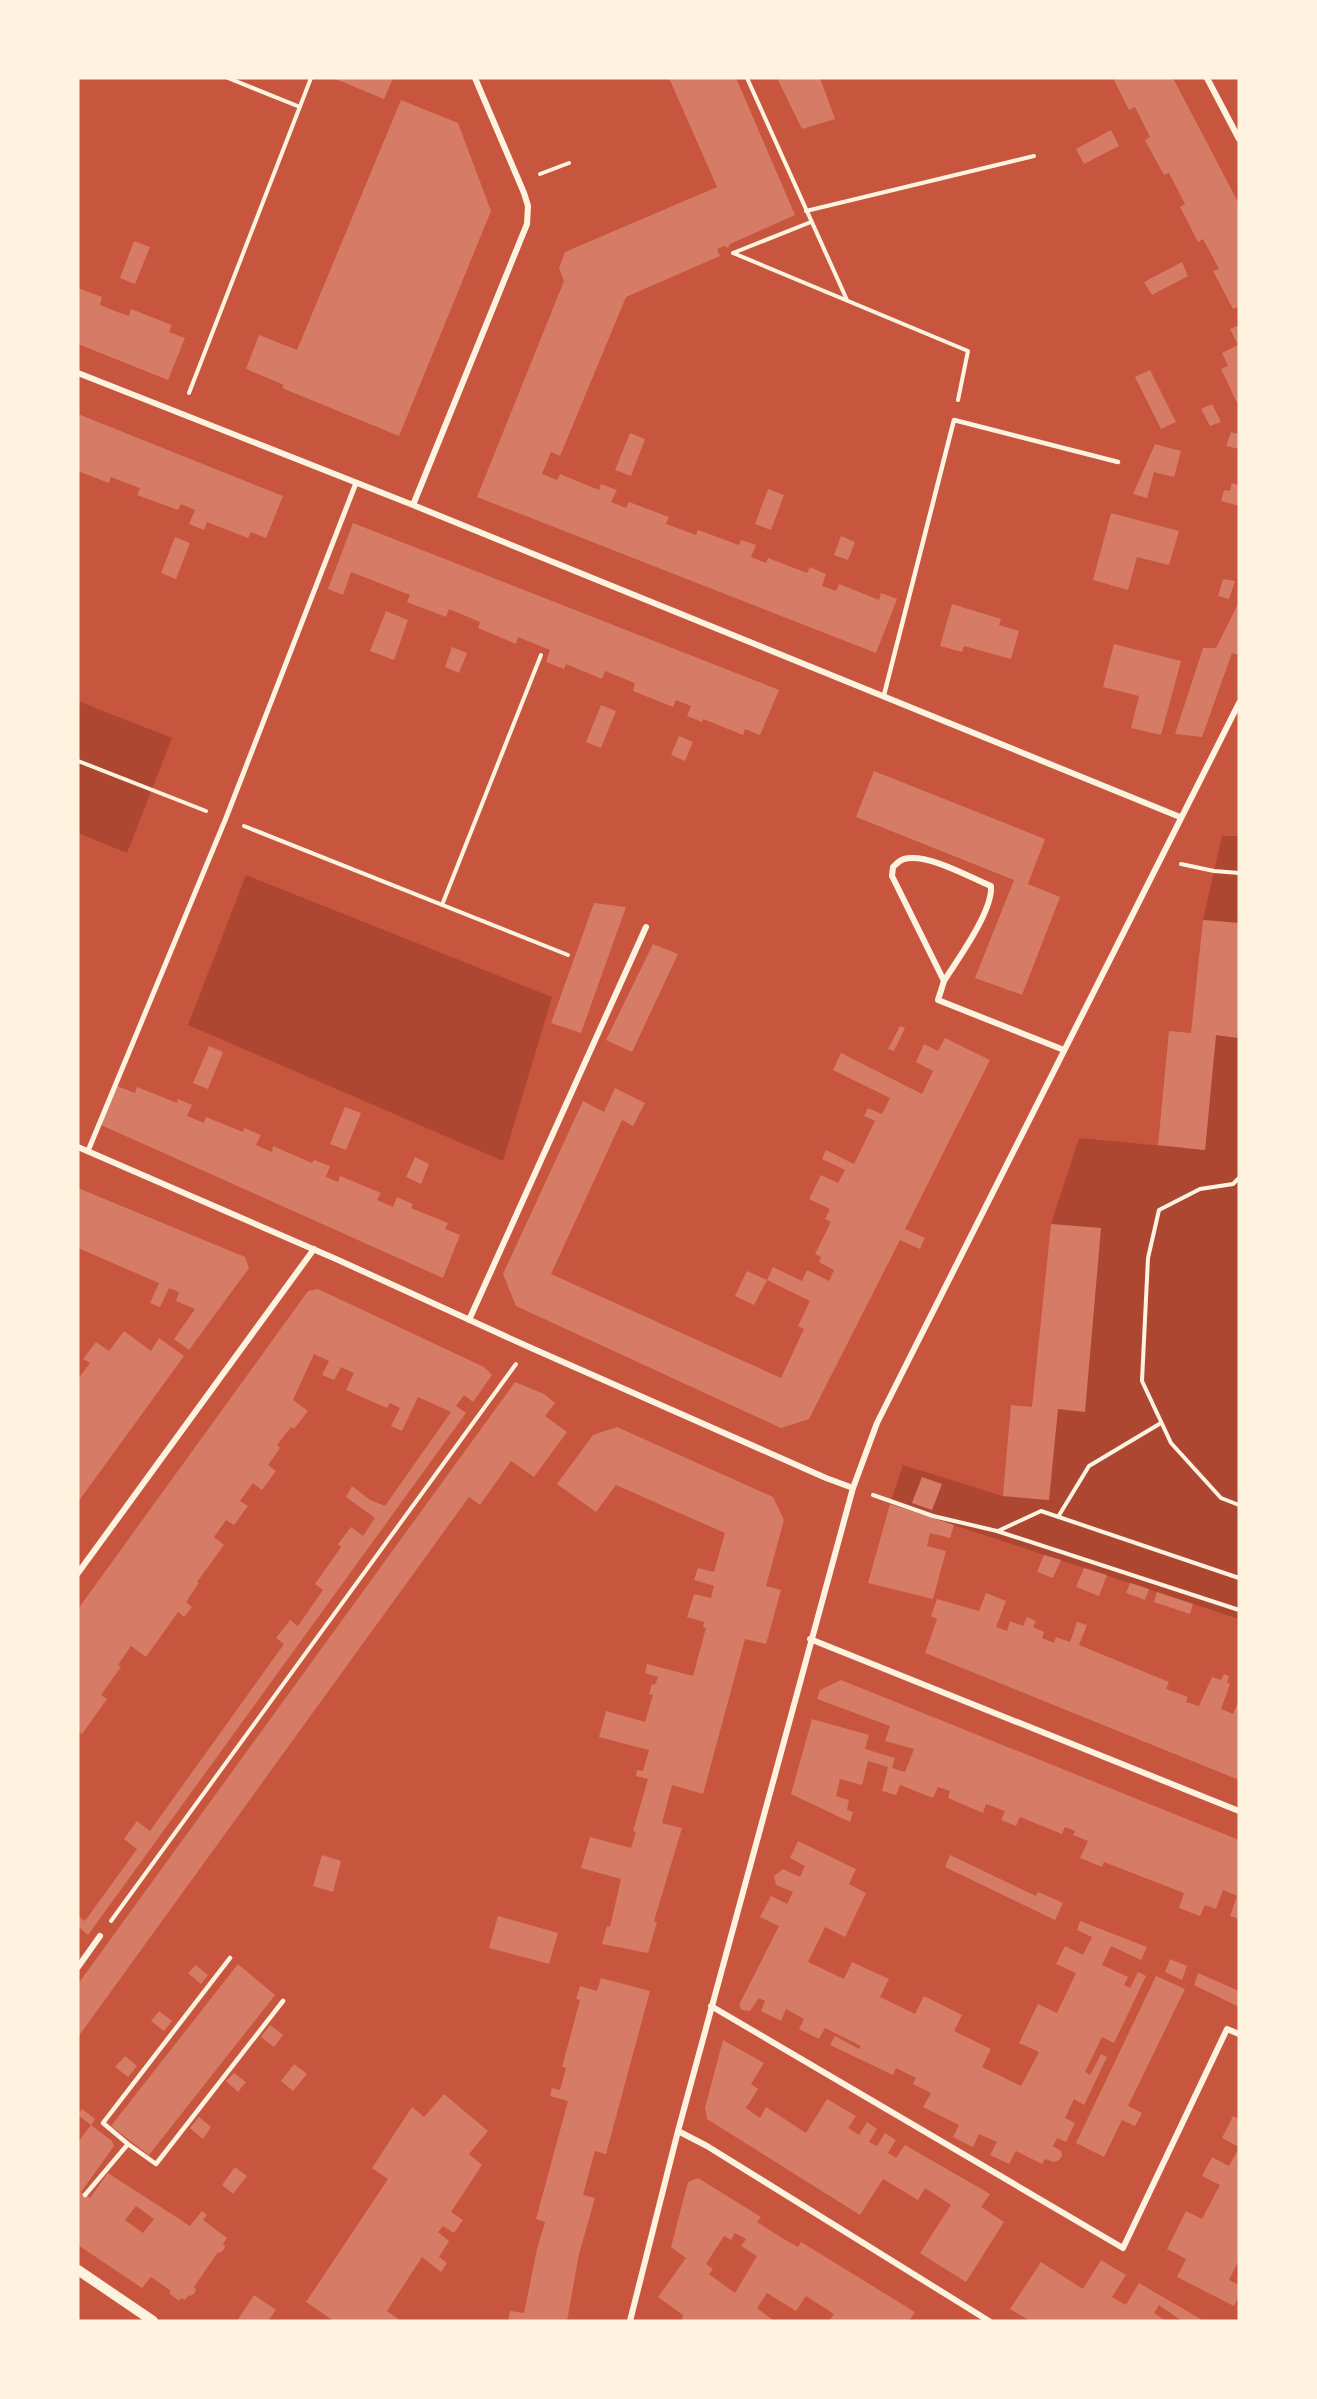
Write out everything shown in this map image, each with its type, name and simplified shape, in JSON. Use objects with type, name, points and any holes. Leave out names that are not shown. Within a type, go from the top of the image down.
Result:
[{"type":"street","points":[[413,505],[524,232],[528,206],[475,78]]},
{"type":"street","points":[[1208,78],[1239,139]]},
{"type":"street","points":[[78,373],[413,505],[1180,817]]},
{"type":"street","points":[[88,1151],[225,818],[356,483]]},
{"type":"street","points":[[630,2321],[678,2131],[810,1639],[853,1488],[877,1423],[1239,703]]},
{"type":"street","points":[[944,981],[892,876],[892,867],[902,859],[917,858],[941,865],[991,886],[988,904],[944,981],[938,1000],[1064,1050]]},
{"type":"street","points":[[469,1320],[646,927]]},
{"type":"street","points":[[78,1147],[853,1488]]},
{"type":"street","points":[[78,1573],[314,1249]]},
{"type":"street","points":[[810,1639],[1239,1811]]},
{"type":"street","points":[[78,1967],[100,1936]]},
{"type":"street","points":[[711,2006],[1123,2248],[1227,2029],[1239,2034]]},
{"type":"street","points":[[678,2131],[707,2146],[989,2321]]},
{"type":"street","points":[[78,2270],[153,2321]]},
{"type":"lane","points":[[884,695],[954,420],[1118,462]]},
{"type":"lane","points":[[230,1958],[104,2123],[128,2145],[156,2164],[283,2001]]},
{"type":"lane","points":[[85,2195],[128,2145]]},
{"type":"path","points":[[228,78],[300,107]]},
{"type":"path","points":[[182,413],[311,78]]},
{"type":"path","points":[[747,78],[847,301]]},
{"type":"path","points":[[806,211],[1034,156]]},
{"type":"path","points":[[520,182],[569,163]]},
{"type":"path","points":[[811,222],[733,253],[968,351],[954,420]]},
{"type":"path","points":[[442,905],[541,655]]},
{"type":"path","points":[[78,761],[225,818]]},
{"type":"path","points":[[252,830],[568,955]]},
{"type":"path","points":[[1160,859],[1214,871],[1239,873]]},
{"type":"path","points":[[1239,1178],[1233,1184],[1200,1189],[1159,1210],[1148,1258],[1142,1380],[1171,1443],[1221,1498],[1239,1505]]},
{"type":"path","points":[[100,1936],[529,1347]]},
{"type":"path","points":[[1058,1517],[1089,1466],[1161,1422]]},
{"type":"path","points":[[853,1488],[933,1516],[997,1531],[1239,1610]]},
{"type":"path","points":[[997,1531],[1041,1511],[1239,1578]]},
{"type":"shaded area","points":[[78,701],[172,738],[127,853],[78,833]]},
{"type":"shaded area","points":[[1222,836],[1239,836],[1239,923],[1203,920]]},
{"type":"shaded area","points":[[246,875],[552,997],[503,1161],[188,1025]]},
{"type":"shaded area","points":[[1216,1035],[1239,1038],[1239,1619],[890,1504],[903,1465],[1003,1496],[1049,1500],[1051,1224],[1079,1138],[1205,1150]]},
{"type":"building","points":[[333,78],[393,78],[384,99]]},
{"type":"building","points":[[669,78],[736,78],[795,215],[730,244],[728,248],[724,246],[717,249],[720,256],[626,297],[560,456],[551,452],[542,474],[557,480],[560,474],[599,490],[601,484],[617,490],[611,502],[626,508],[629,502],[669,517],[666,524],[696,535],[698,530],[739,545],[741,540],[756,545],[751,557],[766,563],[768,558],[807,573],[810,567],[826,574],[822,586],[836,591],[839,584],[879,600],[881,593],[897,599],[876,653],[477,497],[564,281],[559,268],[565,252],[717,187]]},
{"type":"building","points":[[777,78],[820,78],[835,119],[802,129]]},
{"type":"building","points":[[1113,78],[1173,78],[1239,204],[1239,307],[1233,309],[1213,271],[1219,269],[1203,239],[1198,242],[1180,207],[1185,204],[1169,173],[1164,175],[1145,140],[1150,137],[1135,107],[1129,110]]},
{"type":"building","points":[[401,100],[458,123],[491,211],[399,436],[282,388],[284,385],[246,369],[259,335],[297,350]]},
{"type":"building","points":[[1111,130],[1119,146],[1084,164],[1076,149]]},
{"type":"building","points":[[134,241],[150,247],[135,284],[120,278]]},
{"type":"building","points":[[1182,262],[1188,276],[1152,295],[1144,282]]},
{"type":"building","points":[[78,288],[102,297],[100,305],[115,311],[129,316],[131,309],[172,325],[169,332],[185,338],[168,380],[78,344]]},
{"type":"building","points":[[1239,325],[1239,407],[1221,369],[1228,366],[1222,353],[1238,345],[1230,329]]},
{"type":"building","points":[[1150,370],[1176,422],[1161,429],[1135,377]]},
{"type":"building","points":[[1212,404],[1221,422],[1210,426],[1201,409]]},
{"type":"building","points":[[78,414],[283,496],[266,538],[251,532],[248,538],[207,522],[204,530],[189,524],[195,510],[181,504],[178,510],[137,495],[140,488],[111,477],[109,483],[78,471]]},
{"type":"building","points":[[1231,432],[1239,434],[1239,449],[1226,446]]},
{"type":"building","points":[[630,433],[645,439],[631,476],[615,470]]},
{"type":"building","points":[[1155,444],[1181,451],[1174,477],[1154,472],[1147,498],[1133,494]]},
{"type":"building","points":[[1232,483],[1239,485],[1239,506],[1221,501],[1224,490],[1230,491]]},
{"type":"building","points":[[768,489],[784,495],[771,530],[755,524]]},
{"type":"building","points":[[1111,513],[1179,531],[1169,565],[1137,557],[1128,590],[1093,580]]},
{"type":"building","points":[[353,523],[779,690],[760,735],[745,729],[743,735],[703,719],[702,722],[687,716],[691,706],[676,700],[673,707],[633,691],[635,683],[605,671],[602,679],[566,664],[564,669],[546,662],[550,650],[518,637],[516,644],[478,628],[480,622],[449,609],[446,617],[407,602],[410,595],[351,572],[343,595],[328,589]]},
{"type":"building","points":[[841,536],[855,542],[848,560],[834,555]]},
{"type":"building","points":[[175,537],[190,543],[176,579],[161,573]]},
{"type":"building","points":[[1223,579],[1235,581],[1229,599],[1218,596]]},
{"type":"building","points":[[1239,602],[1239,655],[1232,653],[1202,737],[1175,734],[1203,648],[1216,648]]},
{"type":"building","points":[[952,604],[1001,619],[999,625],[1019,631],[1011,659],[964,646],[962,652],[940,646]]},
{"type":"building","points":[[386,611],[408,620],[394,660],[370,651]]},
{"type":"building","points":[[1114,644],[1181,661],[1161,735],[1131,728],[1139,696],[1103,687]]},
{"type":"building","points":[[452,647],[467,653],[459,673],[445,667]]},
{"type":"building","points":[[601,705],[616,711],[601,748],[586,742]]},
{"type":"building","points":[[679,736],[693,742],[685,761],[671,755]]},
{"type":"building","points":[[874,771],[1045,839],[1028,884],[1060,897],[1022,995],[975,978],[1014,880],[856,817]]},
{"type":"building","points":[[594,903],[626,907],[581,1033],[551,1023]]},
{"type":"building","points":[[1203,920],[1239,923],[1239,1038],[1216,1035],[1205,1150],[1158,1145],[1169,1031],[1191,1033]]},
{"type":"building","points":[[653,944],[678,954],[632,1052],[606,1040]]},
{"type":"building","points":[[900,1026],[905,1028],[894,1051],[888,1049]]},
{"type":"building","points":[[945,1038],[990,1060],[905,1229],[925,1238],[920,1249],[900,1240],[809,1419],[781,1428],[516,1306],[503,1274],[583,1101],[604,1112],[615,1088],[645,1103],[633,1126],[622,1120],[551,1274],[781,1378],[804,1329],[798,1326],[810,1301],[767,1280],[773,1267],[802,1281],[807,1270],[829,1281],[834,1270],[819,1262],[821,1257],[815,1254],[831,1222],[825,1219],[830,1209],[809,1199],[821,1175],[838,1183],[845,1170],[822,1159],[826,1150],[854,1164],[875,1121],[864,1116],[868,1108],[882,1114],[890,1098],[833,1070],[841,1053],[922,1094],[933,1071],[916,1062],[924,1044],[938,1051]]},
{"type":"building","points":[[209,1046],[223,1052],[208,1089],[193,1083]]},
{"type":"building","points":[[117,1086],[135,1093],[137,1087],[177,1103],[178,1099],[192,1105],[187,1116],[204,1123],[206,1117],[243,1132],[244,1128],[261,1135],[256,1145],[272,1152],[273,1146],[312,1163],[314,1160],[330,1166],[326,1177],[338,1182],[340,1176],[381,1193],[377,1200],[393,1207],[397,1197],[413,1204],[411,1208],[448,1223],[445,1229],[460,1235],[443,1278],[101,1125]]},
{"type":"building","points":[[345,1107],[361,1113],[346,1150],[330,1144]]},
{"type":"building","points":[[415,1157],[429,1164],[421,1184],[406,1177]]},
{"type":"building","points":[[78,1188],[245,1257],[249,1268],[189,1350],[174,1339],[195,1309],[176,1301],[179,1292],[169,1288],[160,1307],[150,1303],[159,1283],[78,1248]]},
{"type":"building","points":[[1051,1224],[1101,1228],[1085,1412],[1058,1409],[1049,1500],[1003,1496],[1011,1405],[1032,1407]]},
{"type":"building","points":[[747,1271],[767,1280],[754,1305],[735,1296]]},
{"type":"building","points":[[318,1289],[484,1367],[492,1375],[473,1402],[464,1395],[456,1406],[466,1413],[88,1935],[80,1928],[78,1931],[78,1916],[85,1921],[137,1849],[124,1839],[137,1821],[150,1831],[284,1644],[276,1638],[290,1620],[298,1626],[323,1590],[315,1584],[341,1547],[338,1544],[351,1527],[363,1536],[375,1518],[346,1497],[352,1486],[370,1500],[385,1506],[451,1412],[418,1397],[402,1431],[391,1426],[400,1408],[390,1403],[387,1408],[346,1390],[354,1373],[341,1367],[334,1380],[322,1375],[329,1361],[314,1354],[293,1400],[308,1411],[277,1445],[280,1448],[268,1465],[276,1471],[262,1490],[253,1483],[240,1501],[248,1506],[234,1525],[226,1520],[214,1537],[224,1545],[197,1582],[199,1583],[186,1602],[192,1607],[184,1617],[178,1612],[146,1657],[131,1646],[118,1665],[121,1667],[101,1695],[107,1699],[82,1734],[78,1731],[78,1609],[308,1291]]},
{"type":"building","points":[[124,1331],[151,1351],[159,1338],[184,1356],[78,1502],[78,1379],[90,1363],[83,1359],[96,1342],[109,1351]]},
{"type":"building","points":[[515,1382],[544,1394],[555,1403],[545,1416],[567,1432],[534,1477],[511,1461],[480,1505],[469,1497],[78,2037],[78,1984]]},
{"type":"building","points":[[617,1427],[773,1497],[784,1520],[766,1586],[781,1590],[766,1644],[745,1639],[703,1794],[672,1785],[662,1823],[682,1828],[654,1921],[657,1922],[648,1953],[602,1944],[607,1926],[610,1927],[621,1879],[581,1868],[590,1837],[631,1848],[636,1832],[633,1831],[648,1779],[636,1776],[637,1770],[643,1771],[649,1750],[599,1737],[606,1711],[645,1722],[653,1695],[649,1694],[652,1684],[655,1685],[658,1677],[645,1673],[647,1664],[693,1676],[706,1628],[703,1627],[704,1622],[687,1617],[694,1594],[711,1598],[714,1586],[694,1580],[698,1568],[714,1572],[725,1533],[616,1485],[596,1512],[557,1484],[593,1435]]},
{"type":"building","points":[[922,1477],[942,1484],[932,1510],[912,1503]]},
{"type":"building","points":[[890,1504],[954,1525],[950,1538],[930,1533],[927,1546],[946,1551],[933,1599],[868,1583]]},
{"type":"building","points":[[1044,1555],[1061,1560],[1053,1578],[1037,1572]]},
{"type":"building","points":[[1084,1568],[1107,1575],[1099,1596],[1076,1587]]},
{"type":"building","points":[[1130,1583],[1149,1589],[1145,1600],[1126,1593]]},
{"type":"building","points":[[1157,1592],[1193,1604],[1190,1614],[1154,1602]]},
{"type":"building","points":[[986,1593],[1006,1601],[996,1627],[1007,1631],[1010,1621],[1023,1626],[1027,1617],[1036,1621],[1033,1627],[1044,1632],[1042,1638],[1054,1643],[1056,1637],[1070,1642],[1077,1622],[1087,1625],[1079,1645],[1169,1682],[1166,1689],[1188,1697],[1186,1702],[1199,1706],[1212,1677],[1221,1680],[1224,1674],[1229,1676],[1227,1683],[1230,1684],[1221,1709],[1233,1714],[1239,1700],[1239,1780],[925,1653],[937,1619],[931,1616],[937,1599],[979,1611]]},
{"type":"building","points":[[841,1680],[1239,1840],[1239,1919],[1230,1916],[1237,1896],[1223,1890],[1216,1909],[1205,1905],[1200,1916],[1179,1908],[1184,1893],[1104,1862],[1102,1867],[1080,1858],[1088,1841],[1073,1835],[1075,1831],[1065,1827],[1062,1834],[1020,1817],[1016,1826],[1001,1820],[1005,1811],[986,1804],[983,1813],[948,1798],[950,1791],[938,1787],[933,1798],[900,1785],[896,1795],[882,1791],[888,1767],[868,1761],[862,1785],[840,1779],[836,1796],[849,1800],[847,1810],[853,1812],[850,1822],[791,1794],[812,1719],[869,1735],[865,1749],[895,1758],[892,1768],[905,1772],[914,1749],[885,1741],[890,1726],[817,1699],[820,1690]]},
{"type":"building","points":[[798,1841],[856,1869],[849,1884],[866,1893],[845,1937],[825,1927],[808,1962],[844,1979],[852,1962],[889,1979],[880,1997],[915,2014],[924,1996],[962,2015],[954,2031],[991,2049],[982,2067],[1021,2086],[1039,2052],[1019,2043],[1038,2004],[1057,2013],[1076,1973],[1056,1964],[1065,1946],[1083,1955],[1092,1937],[1077,1930],[1080,1921],[1147,1947],[1141,1960],[1111,1946],[1102,1965],[1128,1977],[1124,1985],[1130,1988],[1138,1972],[1146,1976],[1114,2043],[1102,2037],[1085,2072],[1090,2075],[1101,2054],[1107,2057],[1084,2105],[1074,2099],[1065,2118],[1075,2123],[1066,2142],[1057,2138],[1053,2146],[1061,2151],[1062,2156],[1059,2160],[1054,2162],[1045,2159],[1042,2164],[1016,2151],[1009,2164],[990,2155],[997,2142],[979,2134],[973,2147],[953,2137],[959,2125],[923,2107],[931,2093],[913,2084],[916,2078],[896,2068],[893,2075],[830,2045],[835,2036],[859,2049],[861,2046],[825,2028],[819,2039],[799,2029],[804,2019],[786,2009],[781,2021],[761,2011],[765,2001],[759,1998],[750,2011],[742,2010],[739,2005],[779,1926],[760,1917],[771,1896],[787,1904],[793,1892],[776,1885],[774,1876],[783,1869],[800,1877],[805,1866],[790,1858]]},
{"type":"building","points":[[322,1855],[341,1861],[333,1892],[313,1886]]},
{"type":"building","points":[[950,1855],[1036,1896],[1038,1892],[1063,1903],[1055,1920],[945,1867]]},
{"type":"building","points":[[498,1916],[558,1933],[549,1964],[489,1948]]},
{"type":"building","points":[[1170,1959],[1187,1966],[1182,1980],[1165,1972]]},
{"type":"building","points":[[238,1964],[275,1995],[149,2155],[111,2126]]},
{"type":"building","points":[[196,1965],[208,1975],[201,1984],[188,1973]]},
{"type":"building","points":[[1198,1973],[1239,1991],[1239,2007],[1194,1985]]},
{"type":"building","points":[[1156,1976],[1185,1989],[1128,2106],[1142,2113],[1135,2126],[1122,2120],[1104,2157],[1076,2143]]},
{"type":"building","points":[[601,1978],[650,1991],[606,2154],[595,2151],[583,2195],[595,2198],[579,2254],[567,2321],[508,2321],[510,2311],[524,2313],[545,2222],[536,2219],[568,2101],[550,2096],[552,2088],[560,2090],[566,2068],[562,2067],[580,2000],[576,1999],[580,1986],[597,1991]]},
{"type":"building","points":[[159,2011],[172,2021],[164,2031],[151,2021]]},
{"type":"building","points":[[270,2025],[283,2035],[274,2047],[261,2037]]},
{"type":"building","points":[[723,2040],[764,2063],[751,2084],[758,2089],[746,2108],[760,2118],[766,2107],[806,2133],[827,2099],[856,2116],[848,2128],[859,2135],[867,2122],[877,2129],[869,2142],[877,2146],[885,2133],[896,2140],[888,2153],[896,2158],[905,2145],[990,2194],[981,2207],[1004,2222],[966,2282],[920,2253],[951,2205],[925,2188],[918,2200],[883,2179],[860,2215],[707,2119],[705,2108]]},
{"type":"building","points":[[125,2056],[137,2066],[128,2077],[115,2067]]},
{"type":"building","points":[[294,2064],[307,2074],[293,2091],[281,2081]]},
{"type":"building","points":[[234,2073],[246,2082],[238,2092],[226,2081]]},
{"type":"building","points":[[444,2094],[488,2131],[469,2154],[482,2165],[451,2212],[463,2220],[454,2233],[443,2226],[438,2232],[449,2241],[439,2257],[447,2263],[441,2272],[422,2257],[387,2311],[401,2321],[334,2321],[306,2302],[388,2179],[372,2168],[412,2107],[424,2117]]},
{"type":"building","points":[[82,2109],[95,2119],[91,2125],[78,2115]]},
{"type":"building","points":[[1233,2116],[1239,2119],[1239,2147],[1222,2138]]},
{"type":"building","points":[[199,2117],[211,2127],[203,2139],[190,2128]]},
{"type":"building","points":[[91,2125],[112,2141],[114,2146],[81,2192],[90,2198],[108,2173],[190,2226],[202,2211],[207,2215],[203,2220],[227,2238],[223,2244],[224,2249],[218,2252],[194,2287],[195,2293],[179,2301],[169,2293],[171,2291],[151,2277],[142,2288],[78,2245],[78,2142]],"holes":[[[136,2206],[154,2219],[143,2233],[125,2220]]]},
{"type":"building","points":[[1239,2147],[1239,2260],[1229,2280],[1239,2285],[1239,2296],[1234,2306],[1177,2277],[1186,2259],[1167,2249],[1186,2211],[1202,2219],[1220,2185],[1202,2176],[1212,2157],[1229,2166]]},
{"type":"building","points":[[235,2167],[247,2176],[233,2194],[222,2185]]},
{"type":"building","points":[[698,2178],[761,2217],[757,2222],[782,2238],[798,2247],[801,2242],[915,2312],[909,2321],[829,2321],[834,2314],[806,2296],[796,2311],[767,2293],[757,2308],[774,2321],[682,2321],[683,2315],[658,2297],[686,2258],[671,2247],[688,2182]],"holes":[[[735,2233],[746,2239],[741,2246],[757,2256],[735,2293],[709,2274],[713,2269],[706,2264],[724,2236],[731,2240]]]},
{"type":"building","points":[[1101,2260],[1126,2275],[1112,2297],[1126,2305],[1139,2283],[1204,2321],[1182,2321],[1159,2305],[1154,2313],[1166,2321],[1030,2321],[1010,2309],[1041,2262],[1083,2289]]},
{"type":"building","points":[[254,2295],[276,2310],[268,2321],[237,2321]]}]
